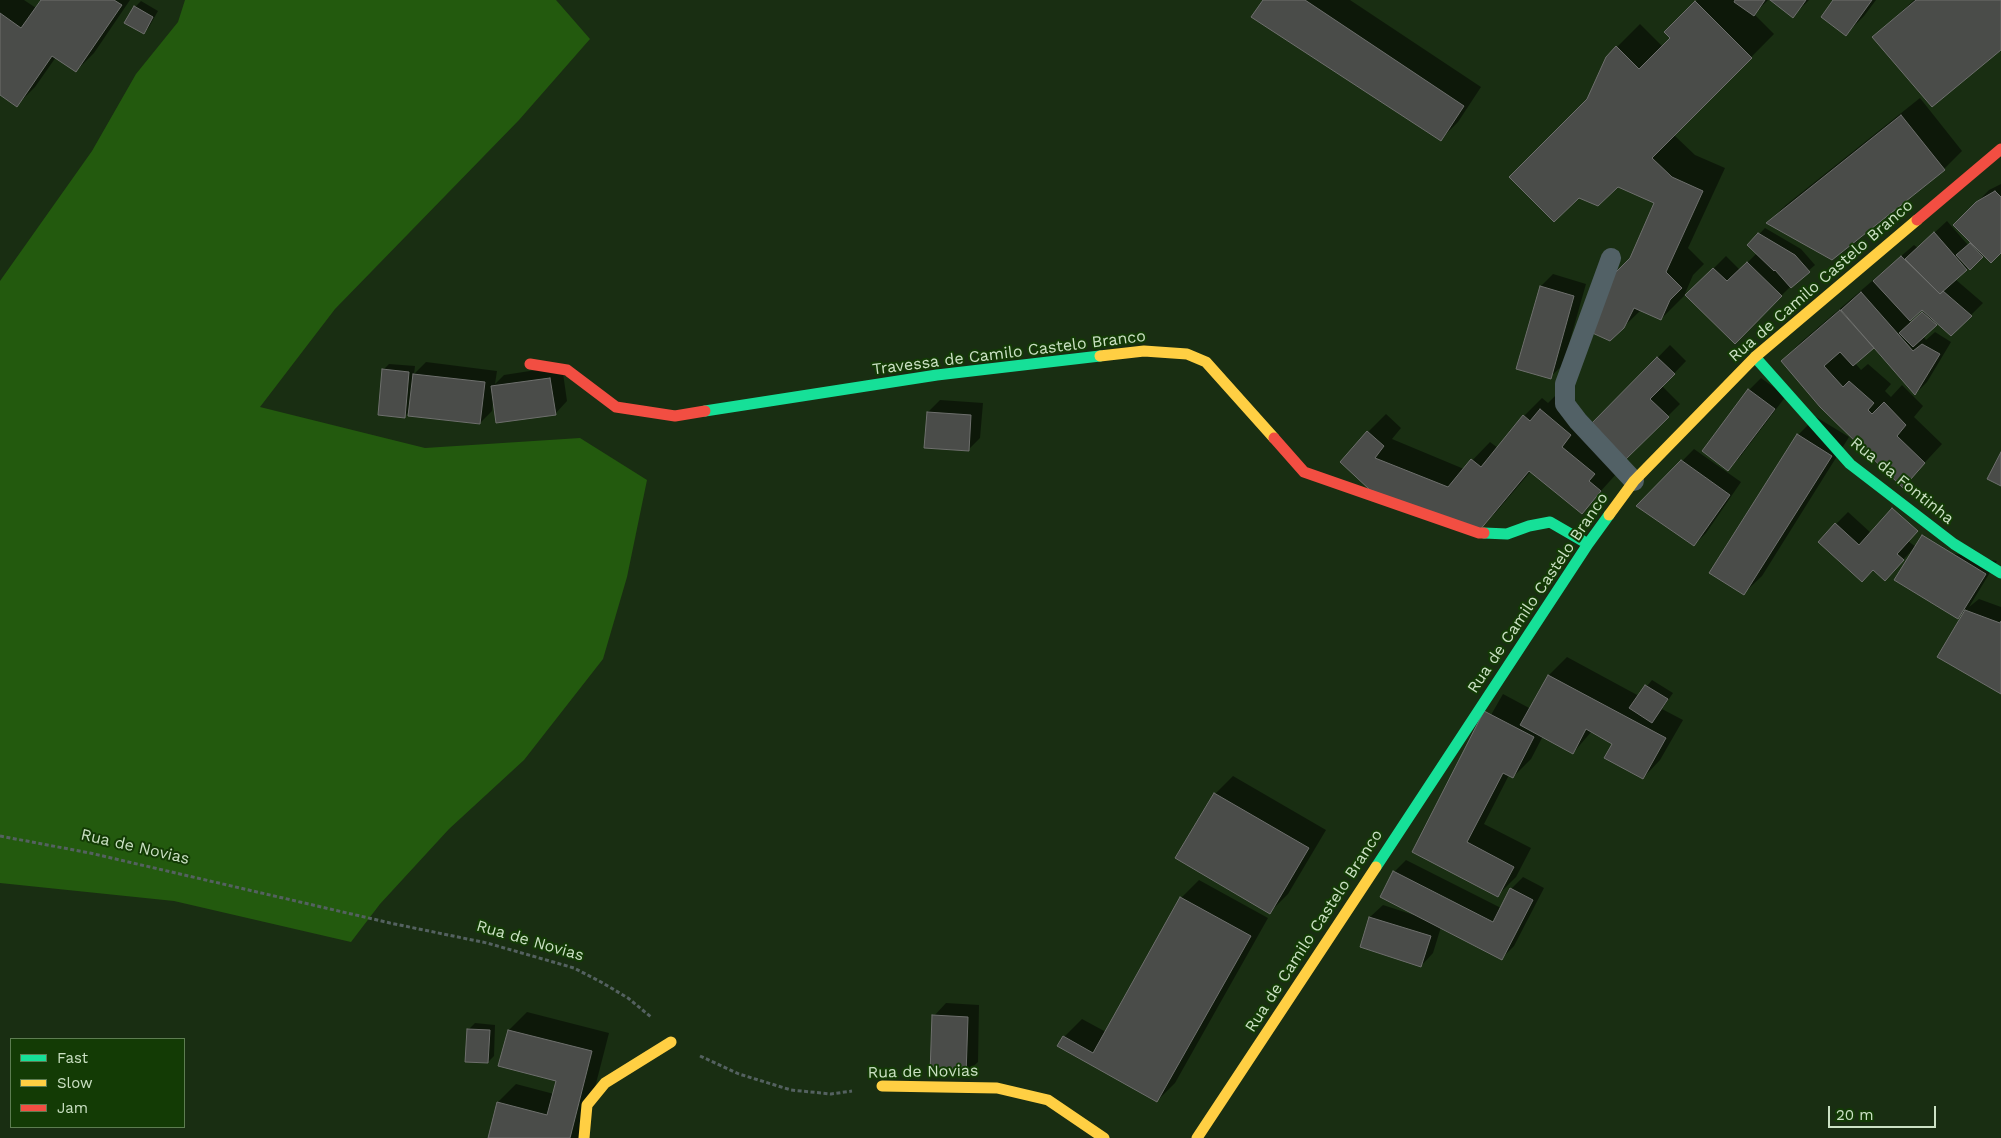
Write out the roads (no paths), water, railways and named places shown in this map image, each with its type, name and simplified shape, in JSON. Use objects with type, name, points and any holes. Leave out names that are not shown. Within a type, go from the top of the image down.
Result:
[{"type":"street","name":"Rua de Camilo Castelo Branco","points":[[1197,1138],[1588,544],[1634,481],[1755,357],[2001,150]]},
{"type":"street","name":"Travessa de Camilo Castelo Branco","points":[[530,364],[567,370],[616,407],[675,416],[937,375],[1144,351],[1187,354],[1206,362],[1304,472],[1479,533],[1507,534],[1529,526],[1550,522],[1588,544]]},
{"type":"street","name":"Rua da Fontinha","points":[[1755,357],[1850,464],[1954,544],[2001,573]]},
{"type":"street","points":[[584,1138],[587,1105],[605,1083],[671,1042]]},
{"type":"street","name":"Rua de Novias","points":[[882,1086],[998,1088],[1048,1100],[1104,1138]]},
{"type":"lane","points":[[1611,258],[1565,384],[1565,404],[1578,421],[1634,481]]}]
